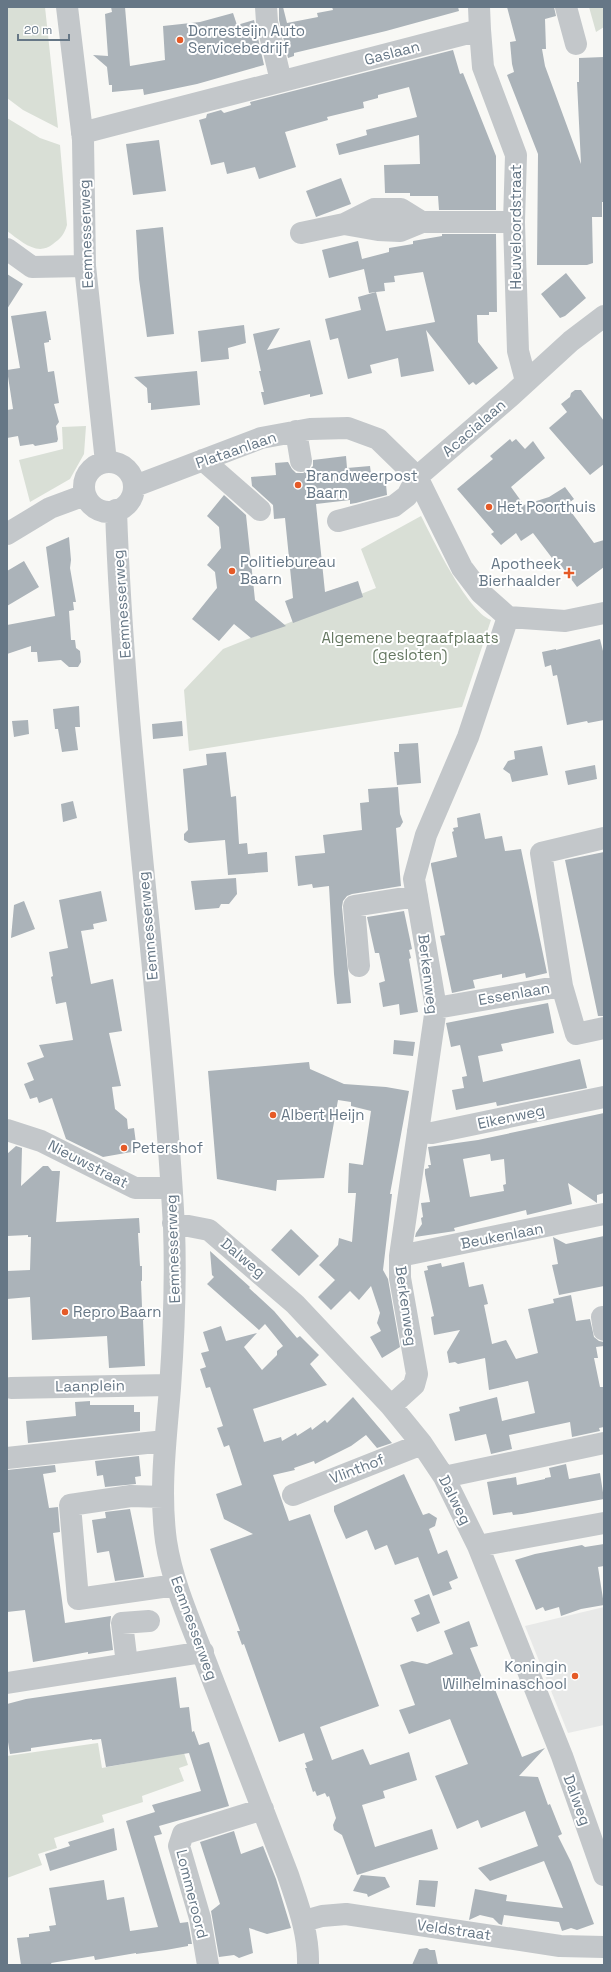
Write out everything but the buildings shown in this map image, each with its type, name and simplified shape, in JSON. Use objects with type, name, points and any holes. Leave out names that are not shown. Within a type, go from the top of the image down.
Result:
[{"type":"street","name":"Eemnesserweg","points":[[67,7],[82,133],[85,266],[106,462]]},
{"type":"street","points":[[266,7],[267,22],[282,81]]},
{"type":"street","points":[[479,7],[480,30]]},
{"type":"street","points":[[566,7],[576,44]]},
{"type":"street","name":"Gaslaan","points":[[82,133],[480,30]]},
{"type":"street","name":"Heuveloordstraat","points":[[480,30],[483,67],[516,155],[514,222],[518,351],[526,380]]},
{"type":"street","points":[[301,233],[344,224],[378,230],[400,231],[422,222],[514,222]]},
{"type":"street","points":[[7,248],[32,266],[85,266]]},
{"type":"street","name":"Acacialaan","points":[[338,521],[394,506],[407,496],[417,477],[512,395],[526,380],[571,341],[604,316]]},
{"type":"street","name":"Plataanlaan","points":[[135,486],[261,438],[310,429],[348,428],[378,439],[417,477],[462,568],[481,593],[508,617]]},
{"type":"street","points":[[296,431],[301,461]]},
{"type":"street","points":[[203,460],[260,510]]},
{"type":"street","points":[[106,462],[116,462],[126,468],[132,476],[135,486],[130,502],[124,507],[116,510],[102,510],[95,507],[85,495],[86,478],[90,470],[97,465],[106,462]]},
{"type":"street","points":[[7,534],[50,508],[85,495]]},
{"type":"street","name":"Eemnesserweg","points":[[116,510],[119,587],[140,844],[168,1131],[173,1223],[176,1294],[165,1441],[163,1497],[166,1541],[176,1585],[288,1875],[304,1921],[308,1949],[308,1965]]},
{"type":"street","points":[[508,617],[565,621],[604,613]]},
{"type":"street","name":"Berkenweg","points":[[391,1406],[414,1385],[417,1374],[400,1278],[400,1256],[436,1008],[414,879],[426,835],[468,737],[508,617]]},
{"type":"street","points":[[562,986],[541,853],[604,838]]},
{"type":"street","points":[[359,966],[354,906],[417,896]]},
{"type":"street","name":"Essenlaan","points":[[436,1008],[562,986],[576,1034],[604,1028]]},
{"type":"street","name":"Eikenweg","points":[[418,1131],[432,1133],[604,1097]]},
{"type":"street","name":"Nieuwstraat","points":[[7,1130],[41,1141],[135,1188],[171,1188]]},
{"type":"street","name":"Beukenlaan","points":[[400,1256],[604,1214]]},
{"type":"street","name":"Dalweg","points":[[173,1223],[209,1230],[237,1252],[295,1304],[391,1406],[422,1444],[444,1477],[478,1546],[562,1756],[604,1876]]},
{"type":"street","name":"Laanplein","points":[[11,1388],[170,1385]]},
{"type":"street","points":[[7,1458],[165,1441]]},
{"type":"street","points":[[444,1477],[604,1442]]},
{"type":"street","name":"Vlinthof","points":[[293,1495],[422,1444]]},
{"type":"street","points":[[163,1497],[131,1496],[70,1505],[78,1599],[176,1585]]},
{"type":"street","points":[[478,1546],[604,1523]]},
{"type":"street","points":[[127,1664],[122,1624],[149,1621]]},
{"type":"street","points":[[7,1683],[202,1652]]},
{"type":"street","name":"Lommeroord","points":[[208,1965],[200,1918],[179,1846],[183,1834],[262,1809]]},
{"type":"street","name":"Veldstraat","points":[[304,1921],[322,1916],[346,1914],[560,1946],[604,1947]]},
{"type":"shaded area","name":"Koningin Wilhelminaschool","points":[[604,1607],[604,1725],[568,1733],[525,1626]]},
{"type":"green space","points":[[7,7],[45,7],[58,128],[23,110],[7,98]]},
{"type":"green space","points":[[589,7],[604,7],[604,27],[596,32]]},
{"type":"green space","points":[[7,118],[40,138],[60,145],[67,225],[60,238],[47,248],[41,249],[29,246],[7,231]]},
{"type":"green space","points":[[86,426],[84,454],[70,479],[30,502],[19,460],[63,449],[62,427]]},
{"type":"green space","name":"Algemene begraafplaats (gesloten)","points":[[421,516],[442,557],[461,589],[482,614],[491,620],[462,707],[189,751],[184,690],[223,649],[376,588],[361,549]]},
{"type":"green space","points":[[98,1743],[102,1768],[184,1753],[188,1765],[179,1768],[184,1781],[142,1796],[143,1802],[102,1815],[104,1822],[54,1838],[57,1848],[38,1854],[42,1865],[7,1878],[7,1756]]},
{"type":"place","name":"Dorresteijn Auto Servicebedrijf","points":[[180,40]]},
{"type":"place","name":"Brandweerpost Baarn","points":[[298,485]]},
{"type":"place","name":"Het Poorthuis","points":[[489,507]]},
{"type":"place","name":"Politiebureau Baarn","points":[[232,571]]},
{"type":"place","name":"Apotheek Bierhaalder","points":[[569,573]]},
{"type":"place","name":"Albert Heijn","points":[[273,1115]]},
{"type":"place","name":"Petershof","points":[[124,1148]]},
{"type":"place","name":"Repro Baarn","points":[[65,1312]]},
{"type":"place","name":"Koningin Wilhelminaschool","points":[[575,1676]]}]
